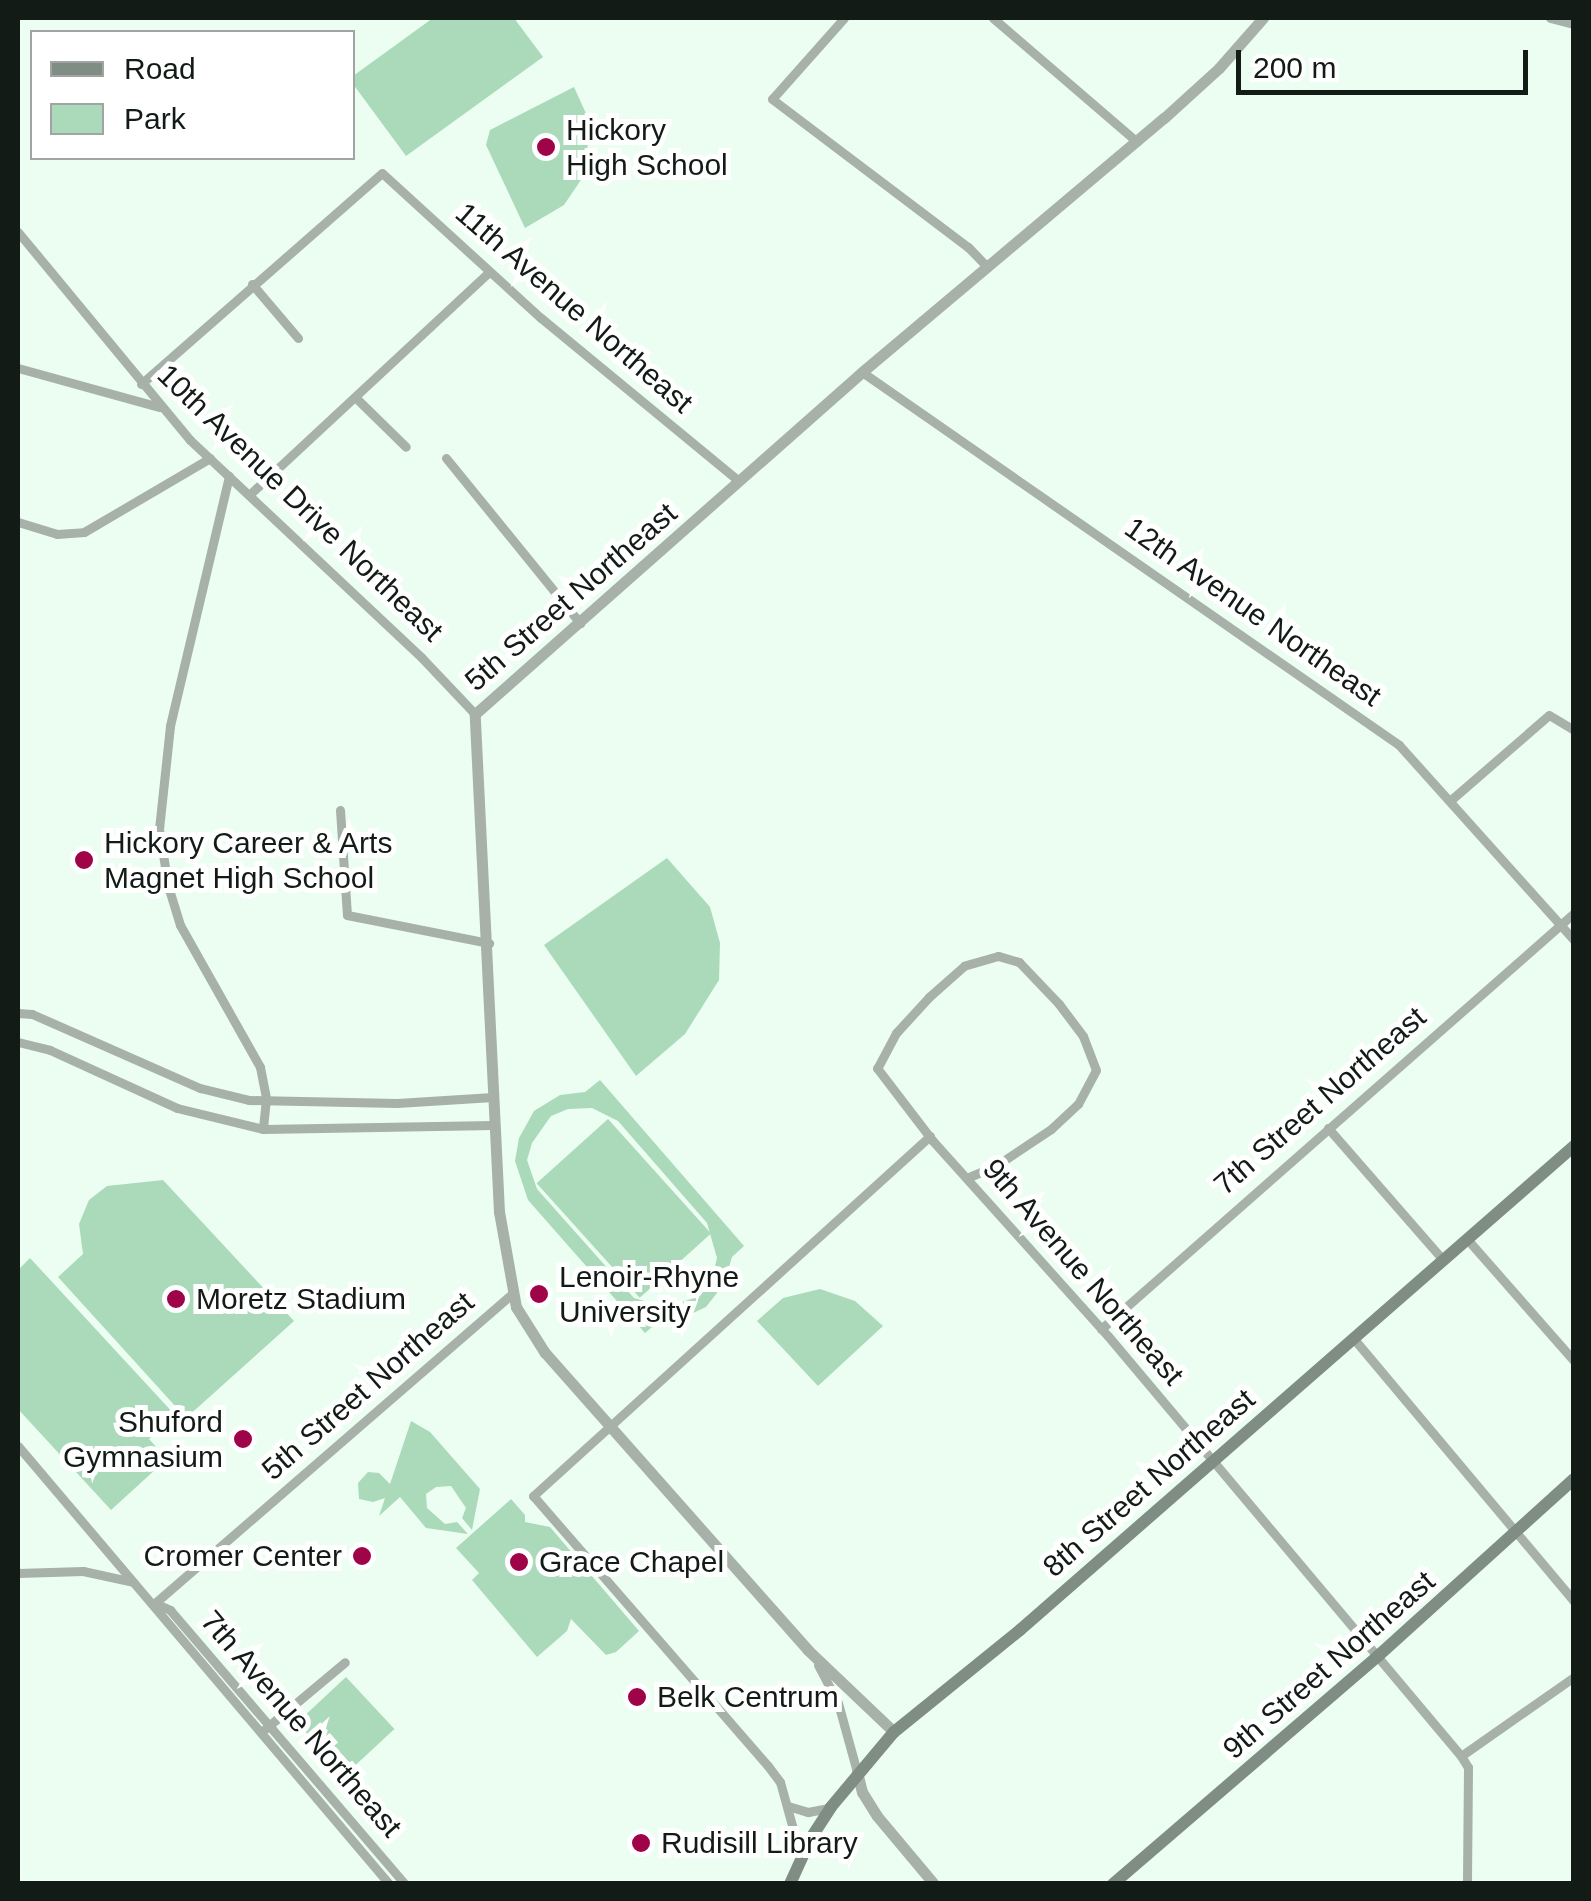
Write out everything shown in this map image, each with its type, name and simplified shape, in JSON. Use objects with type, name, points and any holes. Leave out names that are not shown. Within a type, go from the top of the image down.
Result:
[{"type":"main road","name":"8th Street Northeast","points":[[790,1884],[831,1807],[894,1732],[1020,1630],[1574,1146]]},
{"type":"main road","name":"9th Street Northeast","points":[[1113,1884],[1378,1656],[1574,1480]]},
{"type":"street","points":[[844,18],[772,100],[968,248],[987,267]]},
{"type":"street","points":[[994,18],[1137,142]]},
{"type":"street","name":"5th Street Northeast","points":[[155,1604],[511,1295],[503,1247],[494,1125],[489,943],[475,714],[862,372],[1137,142],[1219,68],[1263,18]]},
{"type":"street","points":[[1550,18],[1574,24]]},
{"type":"street","name":"11th Avenue Northeast","points":[[252,284],[382,172],[489,272],[739,482]]},
{"type":"street","name":"10th Avenue Drive Northeast","points":[[18,232],[160,407],[422,658],[475,714]]},
{"type":"street","points":[[249,495],[489,272]]},
{"type":"street","points":[[140,384],[252,284],[298,338]]},
{"type":"street","points":[[18,368],[160,407]]},
{"type":"street","name":"12th Avenue Northeast","points":[[862,372],[1386,735],[1452,799],[1574,940]]},
{"type":"street","points":[[355,397],[406,448]]},
{"type":"street","points":[[18,522],[58,534],[84,532],[210,458]]},
{"type":"street","points":[[446,458],[580,622]]},
{"type":"street","points":[[229,476],[170,726],[159,829],[168,886],[180,925],[255,1055],[266,1103],[263,1130]]},
{"type":"street","points":[[1452,799],[1549,714],[1574,730]]},
{"type":"street","points":[[340,810],[347,915],[489,943]]},
{"type":"street","name":"7th Street Northeast","points":[[1101,1329],[1574,913]]},
{"type":"street","points":[[801,1858],[788,1806],[768,1766],[533,1496],[930,1136],[877,1068],[896,1033],[964,966],[998,956],[1019,962],[1083,1036],[1096,1070],[1078,1104],[1051,1129],[969,1177]]},
{"type":"street","points":[[18,1013],[32,1014],[200,1088],[266,1103],[398,1103],[494,1097]]},
{"type":"street","points":[[18,1042],[50,1050],[178,1108],[263,1130],[494,1125]]},
{"type":"street","points":[[1328,1128],[1443,1260]]},
{"type":"street","name":"9th Avenue Northeast","points":[[930,1136],[1101,1329],[1461,1756]]},
{"type":"street","points":[[1468,1239],[1574,1361]]},
{"type":"street","points":[[511,1295],[544,1353],[808,1650],[894,1732]]},
{"type":"street","points":[[1354,1338],[1574,1601]]},
{"type":"street","name":"7th Avenue Northeast","points":[[18,1446],[388,1884]]},
{"type":"street","points":[[18,1573],[83,1571],[135,1582]]},
{"type":"street","name":"7th Avenue Northeast","points":[[155,1604],[170,1610],[406,1884]]},
{"type":"street","points":[[808,1650],[838,1703],[862,1792],[934,1884]]},
{"type":"street","points":[[260,1734],[345,1662]]},
{"type":"street","points":[[1466,1884],[1468,1767],[1461,1756],[1574,1677]]},
{"type":"street","points":[[788,1806],[808,1812],[831,1807]]},
{"type":"green space","points":[[433,18],[514,18],[543,57],[406,156],[355,87],[355,75]]},
{"type":"green space","points":[[574,87],[588,118],[587,171],[564,205],[525,228],[486,145],[490,130]]},
{"type":"green space","points":[[667,858],[710,907],[720,943],[719,980],[685,1034],[636,1076],[544,945]]},
{"type":"green space","points":[[600,1080],[744,1246],[732,1257],[724,1284],[706,1307],[676,1321],[659,1321],[645,1333],[528,1200],[515,1161],[519,1138],[534,1111],[560,1095],[585,1092]],"holes":[[[592,1108],[618,1121],[707,1223],[717,1258],[713,1274],[698,1297],[665,1307],[634,1298],[537,1189],[527,1160],[532,1143],[551,1116],[568,1109]]]},
{"type":"green space","points":[[608,1119],[711,1233],[640,1298],[537,1183]]},
{"type":"green space","name":"Moretz Stadium","points":[[163,1180],[294,1321],[186,1418],[58,1277],[83,1254],[79,1224],[89,1200],[107,1186]]},
{"type":"green space","points":[[30,1258],[175,1415],[149,1439],[167,1459],[111,1510],[18,1409],[18,1270]]},
{"type":"green space","points":[[820,1289],[855,1301],[883,1326],[818,1386],[757,1321],[783,1298]]},
{"type":"green space","points":[[411,1421],[430,1432],[480,1489],[472,1530],[462,1518],[466,1508],[451,1486],[436,1487],[426,1494],[427,1508],[445,1524],[457,1522],[468,1534],[426,1528],[400,1497],[379,1516],[385,1498],[373,1502],[359,1499],[358,1483],[368,1472],[379,1473],[390,1484]]},
{"type":"green space","points":[[511,1499],[525,1515],[525,1522],[550,1527],[639,1631],[616,1652],[606,1655],[571,1619],[567,1631],[537,1657],[472,1580],[479,1573],[456,1548]]},
{"type":"green space","points":[[346,1677],[394,1729],[345,1775],[297,1723]]},
{"type":"place","name":"Hickory High School","points":[[546,147]]},
{"type":"place","name":"Hickory Career & Arts Magnet High School","points":[[84,860]]},
{"type":"place","name":"Lenoir-Rhyne University","points":[[539,1294]]},
{"type":"place","name":"Moretz Stadium","points":[[176,1299]]},
{"type":"place","name":"Shuford Gymnasium","points":[[243,1439]]},
{"type":"place","name":"Cromer Center","points":[[362,1556]]},
{"type":"place","name":"Grace Chapel","points":[[519,1562]]},
{"type":"place","name":"Belk Centrum","points":[[637,1697]]},
{"type":"place","name":"Rudisill Library","points":[[641,1843]]}]
